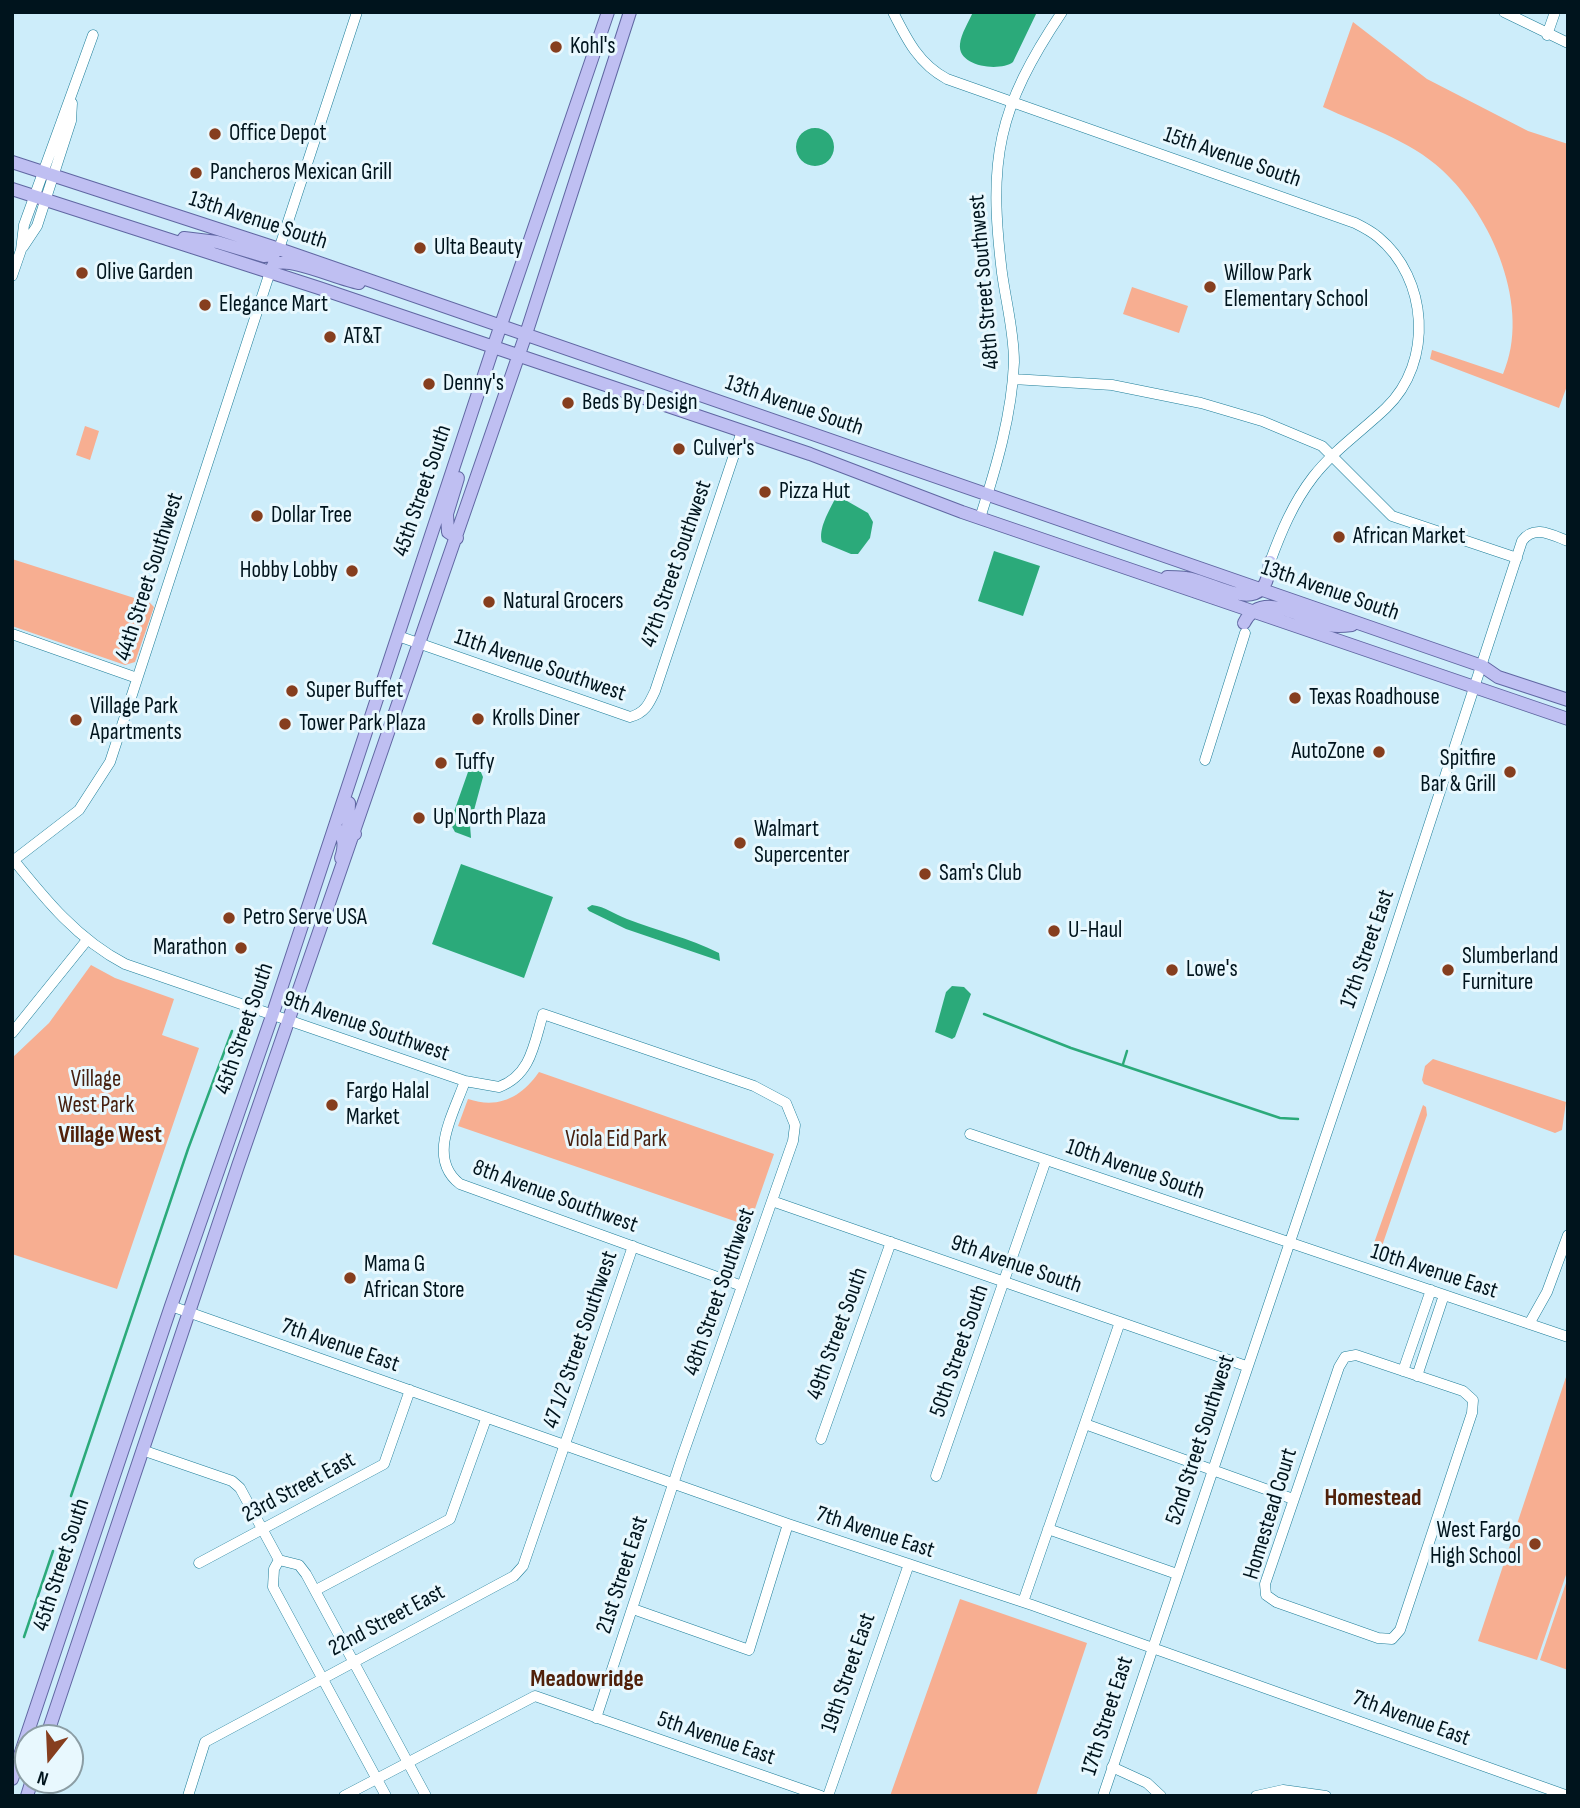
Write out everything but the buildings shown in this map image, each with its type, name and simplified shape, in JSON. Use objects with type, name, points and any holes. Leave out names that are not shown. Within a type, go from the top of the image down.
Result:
[{"type":"main road","name":"45th Street South","points":[[12,1779],[272,1016],[493,348],[609,12]]},
{"type":"main road","points":[[595,119],[589,116],[586,100],[606,43],[611,22],[609,12]]},
{"type":"main road","name":"45th Street South","points":[[51,1724],[189,1312],[457,538],[630,12]]},
{"type":"main road","points":[[558,234],[565,190],[584,127],[579,115],[574,113]]},
{"type":"main road","name":"13th Avenue South","points":[[12,162],[279,249],[1237,581],[1265,586],[1300,603],[1482,666],[1498,677],[1568,699]]},
{"type":"main road","name":"13th Avenue South","points":[[12,189],[270,272],[742,431],[980,518],[1568,719]]},
{"type":"main road","points":[[160,236],[217,242],[264,256],[272,256],[279,249]]},
{"type":"main road","points":[[270,272],[274,264],[285,261],[340,280],[388,287]]},
{"type":"main road","points":[[742,431],[749,423],[758,424],[832,447],[849,448]]},
{"type":"main road","points":[[457,538],[448,532],[447,514],[467,428]]},
{"type":"main road","points":[[432,530],[442,534],[445,541],[434,588],[435,600]]},
{"type":"main road","points":[[1237,581],[1255,579],[1270,562]]},
{"type":"main road","points":[[1148,575],[1190,579],[1239,595],[1265,586],[1270,562]]},
{"type":"main road","points":[[1227,603],[1236,610],[1245,628]]},
{"type":"main road","points":[[1245,628],[1253,612],[1269,606],[1331,626],[1363,625]]},
{"type":"main road","points":[[1245,628],[1262,619],[1277,621]]},
{"type":"main road","points":[[355,834],[348,828],[346,819],[367,750],[368,726]]},
{"type":"main road","points":[[321,934],[328,895],[344,850],[342,832],[335,827]]},
{"type":"street","points":[[279,249],[357,12]]},
{"type":"street","name":"15th Avenue South","points":[[894,12],[916,55],[926,67],[947,79],[1355,223],[1379,237],[1405,269],[1415,296],[1420,333],[1410,373],[1388,407],[1315,474],[1294,505],[1270,562]]},
{"type":"street","name":"48th Street Southwest","points":[[980,518],[1009,412],[1013,379],[1013,343],[995,218],[997,156],[1011,102],[1062,12]]},
{"type":"street","points":[[1504,12],[1568,43]]},
{"type":"street","points":[[1547,35],[1555,12]]},
{"type":"street","points":[[12,276],[21,250],[24,225],[40,199],[71,121],[73,96],[93,36]]},
{"type":"street","name":"44th Street Southwest","points":[[13,859],[79,810],[97,787],[112,758],[270,272]]},
{"type":"street","points":[[1013,379],[1112,385],[1201,403],[1302,436],[1322,446],[1392,516],[1517,558]]},
{"type":"street","name":"47th Street Southwest","points":[[646,708],[742,431]]},
{"type":"street","name":"17th Street East","points":[[1288,1243],[1525,537],[1532,532],[1566,540]]},
{"type":"street","points":[[1205,760],[1245,628]]},
{"type":"street","points":[[12,634],[137,678]]},
{"type":"street","name":"11th Avenue Southwest","points":[[398,636],[630,717],[646,708]]},
{"type":"street","name":"9th Avenue Southwest","points":[[13,859],[65,921],[87,940],[125,964],[465,1081]]},
{"type":"street","points":[[12,1033],[87,940]]},
{"type":"street","name":"48th Street Southwest","points":[[465,1081],[499,1087],[521,1074],[528,1062],[543,1014],[777,1096],[792,1112],[795,1133],[673,1483]]},
{"type":"street","name":"8th Avenue Southwest","points":[[465,1081],[443,1153],[443,1161],[452,1178],[477,1191],[742,1286]]},
{"type":"street","name":"10th Avenue South","points":[[970,1134],[1288,1243]]},
{"type":"street","name":"50th Street South","points":[[936,1476],[1046,1160]]},
{"type":"street","name":"9th Avenue South","points":[[772,1201],[1246,1366]]},
{"type":"street","points":[[1529,1324],[1547,1293],[1568,1235]]},
{"type":"street","name":"49th Street South","points":[[821,1439],[891,1242]]},
{"type":"street","name":"10th Avenue East","points":[[1288,1243],[1568,1336]]},
{"type":"street","name":"52nd Street Southwest","points":[[1150,1649],[1288,1243]]},
{"type":"street","name":"47 1/2 Street Southwest","points":[[565,1446],[633,1246]]},
{"type":"street","points":[[1403,1371],[1431,1290]]},
{"type":"street","points":[[1418,1376],[1444,1295]]},
{"type":"street","name":"7th Avenue East","points":[[171,1306],[788,1524],[1023,1602],[1568,1796]]},
{"type":"street","points":[[1023,1602],[1119,1322]]},
{"type":"street","name":"Homestead Court","points":[[1356,1355],[1418,1376],[1464,1391],[1473,1400],[1472,1413],[1400,1630],[1392,1639],[1366,1634],[1276,1602],[1266,1595],[1265,1584],[1339,1367],[1345,1357],[1356,1355]]},
{"type":"street","name":"23rd Street East","points":[[199,1563],[384,1464],[410,1390]]},
{"type":"street","points":[[316,1590],[450,1519],[486,1419]]},
{"type":"street","points":[[1084,1424],[1293,1499]]},
{"type":"street","name":"22nd Street East","points":[[188,1796],[205,1742],[514,1576],[523,1566],[565,1446]]},
{"type":"street","points":[[142,1450],[232,1481],[240,1488],[279,1560],[299,1565],[316,1590],[426,1796]]},
{"type":"street","name":"21st Street East","points":[[596,1718],[673,1483]]},
{"type":"street","points":[[633,1609],[749,1650],[788,1524]]},
{"type":"street","points":[[1048,1529],[1177,1574]]},
{"type":"street","points":[[279,1560],[274,1569],[273,1587],[386,1796]]},
{"type":"street","name":"19th Street East","points":[[828,1796],[909,1564]]},
{"type":"street","name":"17th Street East","points":[[1103,1796],[1150,1649]]},
{"type":"street","name":"5th Avenue East","points":[[344,1796],[535,1696],[821,1796]]},
{"type":"street","points":[[1112,1767],[1147,1783],[1161,1796]]},
{"type":"street","points":[[1256,1796],[1283,1790],[1326,1796]]},
{"type":"green space","points":[[1353,22],[1427,79],[1528,131],[1568,144],[1568,383],[1559,408],[1430,359],[1432,350],[1503,374],[1511,348],[1513,321],[1510,293],[1491,237],[1477,212],[1442,170],[1401,142],[1323,107]]},
{"type":"green space","points":[[1132,287],[1188,306],[1179,333],[1123,314]]},
{"type":"green space","points":[[85,426],[99,431],[90,460],[76,455]]},
{"type":"green space","points":[[12,559],[150,603],[154,607],[135,662],[125,665],[12,626]]},
{"type":"green space","name":"Village West Park","points":[[91,965],[115,978],[174,999],[162,1035],[199,1048],[117,1289],[12,1254],[12,1058],[49,1023]]},
{"type":"green space","points":[[1433,1059],[1566,1102],[1562,1130],[1555,1133],[1424,1084],[1422,1080],[1425,1066]]},
{"type":"green space","name":"Viola Eid Park","points":[[539,1072],[774,1154],[749,1226],[458,1126],[468,1099],[489,1103],[508,1099],[525,1089]]},
{"type":"green space","points":[[1423,1105],[1427,1115],[1382,1246],[1377,1247],[1374,1243]]},
{"type":"green space","points":[[1567,1374],[1568,1569],[1537,1660],[1478,1641]]},
{"type":"green space","points":[[1568,1577],[1568,1670],[1540,1660]]},
{"type":"green space","points":[[960,1599],[1087,1643],[1036,1796],[890,1796]]},
{"type":"shaded area","points":[[973,12],[1037,12],[1013,62],[990,67],[965,58],[960,44]]},
{"type":"shaded area","points":[[815,128],[829,133],[834,147],[829,161],[815,166],[801,161],[796,147],[801,133]]},
{"type":"shaded area","points":[[840,497],[868,513],[873,522],[870,538],[858,554],[851,554],[822,542],[825,520],[835,499]]},
{"type":"shaded area","points":[[994,551],[1040,566],[1023,616],[978,601]]},
{"type":"shaded area","points":[[474,768],[480,770],[483,777],[470,825],[471,838],[455,832],[450,823],[468,772]]},
{"type":"shaded area","points":[[461,864],[553,897],[524,978],[432,944]]},
{"type":"shaded area","points":[[592,905],[708,948],[719,953],[720,961],[626,929],[589,911],[587,908]]},
{"type":"shaded area","points":[[952,986],[964,987],[971,994],[952,1039],[935,1032],[946,992]]},
{"type":"waterway","points":[[984,1014],[1071,1048],[1280,1118],[1298,1119]]},
{"type":"waterway","points":[[71,1496],[188,1149],[232,1031]]},
{"type":"waterway","points":[[1123,1064],[1127,1051]]},
{"type":"waterway","points":[[24,1637],[53,1551]]},
{"type":"place","name":"Kohl's","points":[[556,47]]},
{"type":"place","name":"Office Depot","points":[[215,134]]},
{"type":"place","name":"Pancheros Mexican Grill","points":[[196,173]]},
{"type":"place","name":"Ulta Beauty","points":[[420,248]]},
{"type":"place","name":"Olive Garden","points":[[82,273]]},
{"type":"place","name":"Willow Park Elementary School","points":[[1210,287]]},
{"type":"place","name":"Elegance Mart","points":[[205,305]]},
{"type":"place","name":"AT&T","points":[[330,337]]},
{"type":"place","name":"Denny's","points":[[429,384]]},
{"type":"place","name":"Beds By Design","points":[[568,403]]},
{"type":"place","name":"Culver's","points":[[679,449]]},
{"type":"place","name":"Pizza Hut","points":[[765,492]]},
{"type":"place","name":"Dollar Tree","points":[[257,516]]},
{"type":"place","name":"African Market","points":[[1339,537]]},
{"type":"place","name":"Hobby Lobby","points":[[352,571]]},
{"type":"place","name":"Natural Grocers","points":[[489,602]]},
{"type":"place","name":"Super Buffet","points":[[292,691]]},
{"type":"place","name":"Texas Roadhouse","points":[[1295,698]]},
{"type":"place","name":"Krolls Diner","points":[[478,719]]},
{"type":"place","name":"Village Park Apartments","points":[[76,720]]},
{"type":"place","name":"Tower Park Plaza","points":[[285,724]]},
{"type":"place","name":"AutoZone","points":[[1379,752]]},
{"type":"place","name":"Tuffy","points":[[441,763]]},
{"type":"place","name":"Spitfire Bar & Grill","points":[[1510,772]]},
{"type":"place","name":"Up North Plaza","points":[[419,818]]},
{"type":"place","name":"Walmart Supercenter","points":[[740,843]]},
{"type":"place","name":"Sam's Club","points":[[925,874]]},
{"type":"place","name":"Petro Serve USA","points":[[229,918]]},
{"type":"place","name":"U-Haul","points":[[1054,931]]},
{"type":"place","name":"Marathon","points":[[241,948]]},
{"type":"place","name":"Lowe's","points":[[1172,970]]},
{"type":"place","name":"Slumberland Furniture","points":[[1448,970]]},
{"type":"place","name":"Fargo Halal Market","points":[[332,1105]]},
{"type":"place","name":"Mama G African Store","points":[[350,1278]]},
{"type":"place","name":"West Fargo High School","points":[[1535,1544]]},
{"type":"district","name":"Village West","points":[[110,1136]]},
{"type":"district","name":"Homestead","points":[[1373,1499]]},
{"type":"district","name":"Meadowridge","points":[[587,1680]]}]
